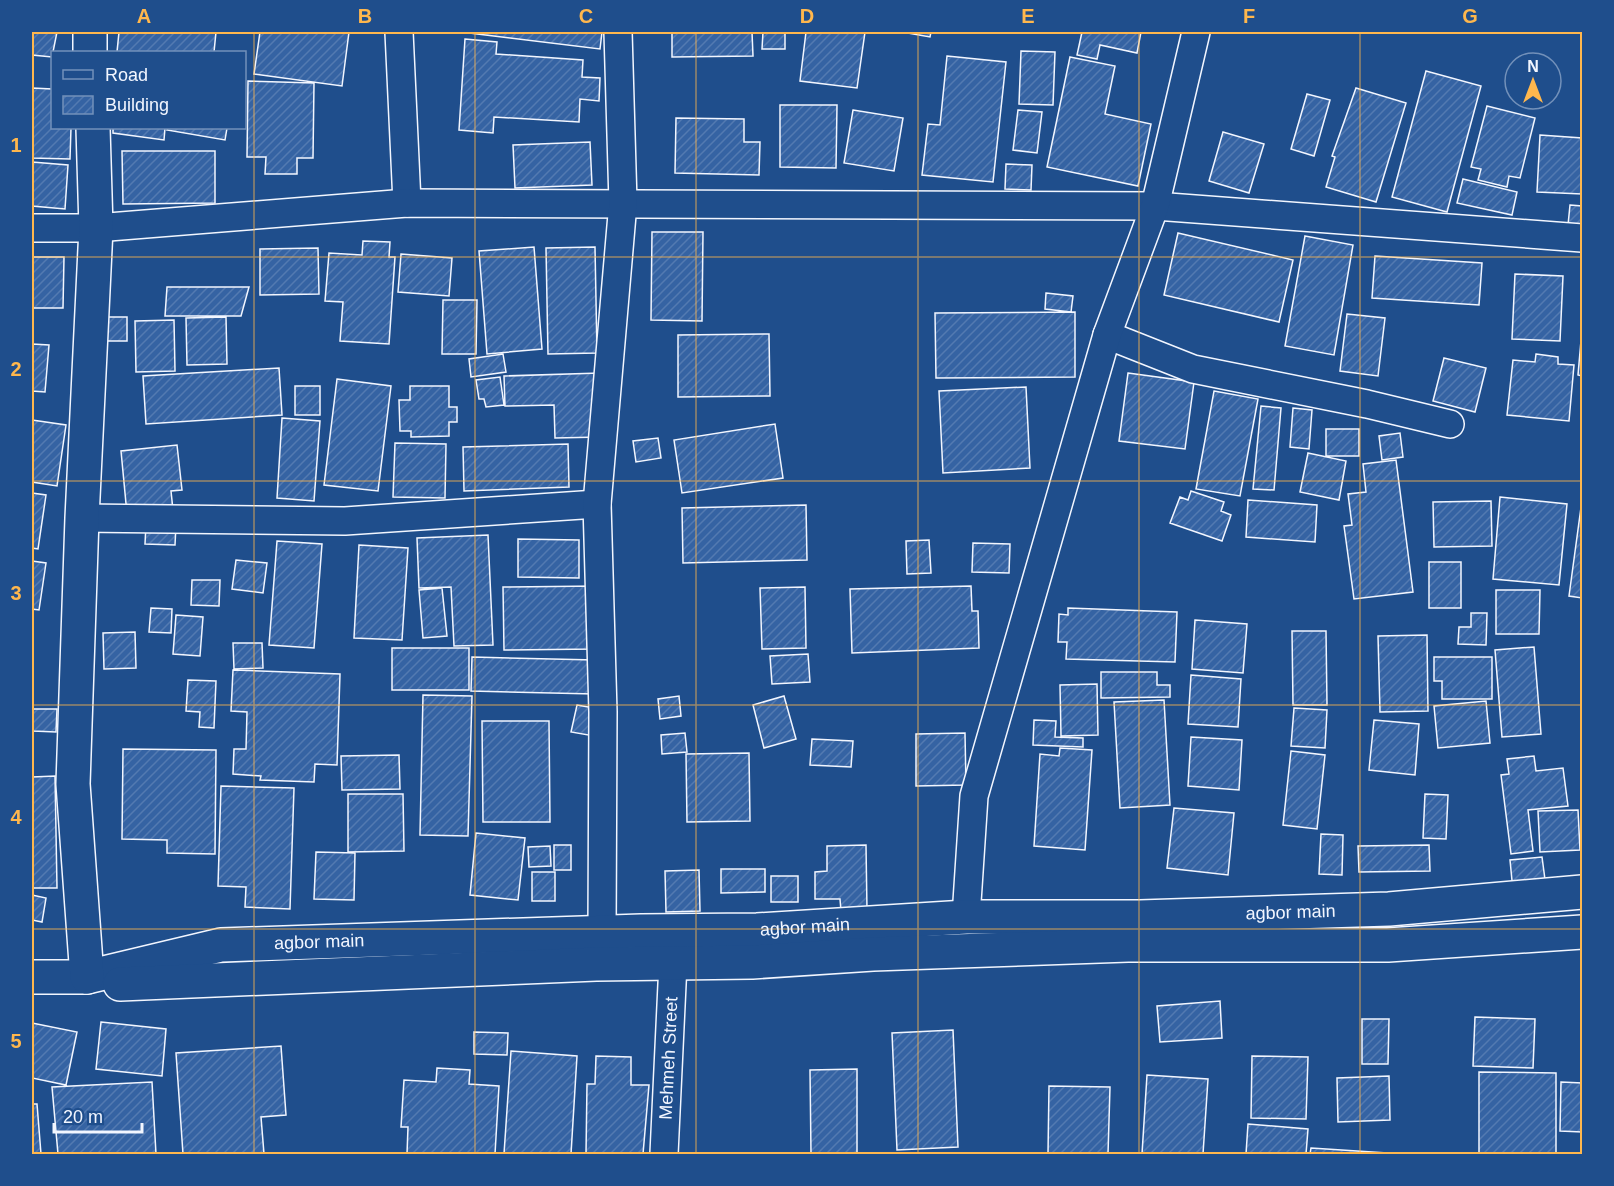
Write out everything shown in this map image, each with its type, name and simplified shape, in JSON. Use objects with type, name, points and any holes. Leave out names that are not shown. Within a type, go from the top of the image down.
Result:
[{"type":"main road","points":[[90,32],[90,51]]},
{"type":"main road","points":[[87,977],[73,784],[82,518],[96,228],[93,129]]},
{"type":"main road","name":"agbor main","points":[[32,977],[87,977],[221,945],[758,930],[966,917],[1140,917],[1389,909],[1582,892]]},
{"type":"main road","name":"agbor main","points":[[32,988],[673,963],[752,962],[873,954],[1128,945],[1388,945],[1582,932]]},
{"type":"street","points":[[399,32],[407,203]]},
{"type":"street","points":[[603,933],[603,712],[597,504],[623,203],[618,32]]},
{"type":"street","points":[[966,917],[974,796],[1107,335],[1155,206],[1196,32]]},
{"type":"street","points":[[32,228],[96,228],[407,203],[1155,206],[1582,238]]},
{"type":"street","points":[[1107,335],[1193,369],[1366,404],[1450,424]]},
{"type":"street","points":[[82,518],[345,521],[597,504]]},
{"type":"street","name":"Mehmeh Street","points":[[664,1155],[673,963]]},
{"type":"building","points":[[32,32],[57,32],[51,57],[32,55]]},
{"type":"building","points":[[119,32],[216,32],[214,51],[117,51]]},
{"type":"building","points":[[260,32],[349,32],[342,86],[254,74]]},
{"type":"building","points":[[461,32],[602,32],[600,49]]},
{"type":"building","points":[[672,32],[752,32],[753,56],[672,57]]},
{"type":"building","points":[[763,32],[785,32],[785,49],[762,49]]},
{"type":"building","points":[[806,32],[865,32],[857,88],[800,81]]},
{"type":"building","points":[[902,32],[931,32],[930,37]]},
{"type":"building","points":[[1082,32],[1141,32],[1137,53],[1100,45],[1097,59],[1077,55]]},
{"type":"building","points":[[465,39],[497,42],[496,54],[583,60],[582,77],[600,78],[599,101],[580,99],[579,122],[494,117],[493,133],[459,130]]},
{"type":"building","points":[[1021,51],[1055,52],[1053,105],[1019,104]]},
{"type":"building","points":[[947,56],[1006,62],[993,182],[922,175],[928,124],[940,125]]},
{"type":"building","points":[[1070,57],[1115,66],[1105,114],[1151,124],[1138,186],[1047,167]]},
{"type":"building","points":[[1426,71],[1481,86],[1447,212],[1392,197]]},
{"type":"building","points":[[248,81],[314,83],[313,158],[297,158],[297,174],[265,174],[266,157],[247,157]]},
{"type":"building","points":[[32,88],[51,89],[51,129],[71,129],[70,159],[32,158]]},
{"type":"building","points":[[1356,88],[1406,103],[1376,202],[1326,187],[1335,157],[1332,156]]},
{"type":"building","points":[[1307,94],[1330,100],[1314,156],[1291,149]]},
{"type":"building","points":[[780,105],[837,105],[836,168],[780,167]]},
{"type":"building","points":[[1487,106],[1535,118],[1520,178],[1509,176],[1507,187],[1478,180],[1481,169],[1471,167]]},
{"type":"building","points":[[853,110],[903,118],[894,171],[844,163]]},
{"type":"building","points":[[1018,110],[1042,112],[1037,153],[1013,150]]},
{"type":"building","points":[[676,118],[744,119],[744,142],[760,142],[759,175],[675,173]]},
{"type":"building","points":[[113,129],[165,129],[164,140],[113,133]]},
{"type":"building","points":[[168,129],[227,129],[225,140]]},
{"type":"building","points":[[1223,132],[1264,144],[1249,193],[1209,181]]},
{"type":"building","points":[[1540,135],[1582,138],[1582,194],[1537,192]]},
{"type":"building","points":[[590,142],[592,185],[515,188],[513,145]]},
{"type":"building","points":[[122,151],[215,151],[215,203],[123,204]]},
{"type":"building","points":[[32,162],[68,165],[65,209],[32,206]]},
{"type":"building","points":[[1006,164],[1032,165],[1031,190],[1005,189]]},
{"type":"building","points":[[1463,179],[1517,192],[1512,215],[1457,203]]},
{"type":"building","points":[[1570,205],[1582,206],[1582,236],[1567,235]]},
{"type":"building","points":[[652,232],[703,232],[702,321],[651,320]]},
{"type":"building","points":[[1178,233],[1293,260],[1279,322],[1164,295]]},
{"type":"building","points":[[1305,236],[1353,245],[1334,355],[1285,346]]},
{"type":"building","points":[[363,241],[390,242],[389,257],[395,257],[389,344],[340,341],[343,302],[325,301],[329,253],[362,255]]},
{"type":"building","points":[[534,247],[542,349],[487,354],[479,251]]},
{"type":"building","points":[[595,247],[597,353],[548,354],[546,248]]},
{"type":"building","points":[[318,248],[319,294],[260,295],[260,249]]},
{"type":"building","points":[[401,254],[452,258],[449,296],[398,292]]},
{"type":"building","points":[[1375,256],[1482,263],[1479,305],[1372,298]]},
{"type":"building","points":[[32,257],[64,257],[63,308],[32,308]]},
{"type":"building","points":[[1515,274],[1563,276],[1560,341],[1512,339]]},
{"type":"building","points":[[167,287],[249,287],[241,316],[165,316]]},
{"type":"building","points":[[1046,293],[1073,296],[1071,312],[1045,309]]},
{"type":"building","points":[[443,300],[477,300],[476,354],[442,354]]},
{"type":"building","points":[[1075,312],[1075,377],[936,378],[935,313]]},
{"type":"building","points":[[1347,314],[1385,318],[1378,376],[1340,371]]},
{"type":"building","points":[[104,317],[127,317],[127,341],[104,341]]},
{"type":"building","points":[[226,317],[227,364],[187,365],[186,318]]},
{"type":"building","points":[[174,320],[175,371],[136,372],[135,321]]},
{"type":"building","points":[[1582,329],[1582,376],[1578,375]]},
{"type":"building","points":[[769,334],[770,396],[678,397],[678,335]]},
{"type":"building","points":[[32,344],[49,345],[45,392],[32,391]]},
{"type":"building","points":[[503,354],[506,372],[471,377],[469,359]]},
{"type":"building","points":[[1536,354],[1558,357],[1558,364],[1574,365],[1569,421],[1507,415],[1513,360],[1535,362]]},
{"type":"building","points":[[1444,358],[1486,368],[1475,412],[1433,401]]},
{"type":"building","points":[[279,368],[282,415],[146,424],[143,376]]},
{"type":"building","points":[[600,373],[601,437],[555,438],[554,405],[505,406],[504,376]]},
{"type":"building","points":[[1128,373],[1194,382],[1185,449],[1119,441]]},
{"type":"building","points":[[500,377],[504,405],[486,407],[484,399],[479,399],[476,380]]},
{"type":"building","points":[[337,379],[391,386],[378,491],[324,485]]},
{"type":"building","points":[[295,386],[320,386],[320,415],[295,415]]},
{"type":"building","points":[[410,386],[449,386],[449,407],[457,407],[457,422],[449,422],[449,436],[411,437],[411,431],[400,431],[399,400],[410,400]]},
{"type":"building","points":[[1026,387],[1030,468],[943,473],[939,391]]},
{"type":"building","points":[[1214,391],[1258,399],[1240,496],[1196,489]]},
{"type":"building","points":[[1261,406],[1281,408],[1274,490],[1253,489]]},
{"type":"building","points":[[1293,408],[1312,410],[1309,449],[1290,447]]},
{"type":"building","points":[[282,418],[320,421],[314,501],[277,498]]},
{"type":"building","points":[[32,420],[66,425],[57,486],[32,482]]},
{"type":"building","points":[[775,424],[783,478],[682,493],[674,440]]},
{"type":"building","points":[[1326,429],[1359,429],[1359,456],[1326,456]]},
{"type":"building","points":[[1400,433],[1403,457],[1382,460],[1379,436]]},
{"type":"building","points":[[658,438],[661,458],[636,462],[633,441]]},
{"type":"building","points":[[395,443],[446,444],[445,498],[393,497]]},
{"type":"building","points":[[568,444],[569,487],[464,491],[463,447]]},
{"type":"building","points":[[177,445],[182,490],[171,491],[173,510],[127,514],[121,451]]},
{"type":"building","points":[[1308,453],[1346,461],[1339,500],[1300,492]]},
{"type":"building","points":[[1396,460],[1413,592],[1354,599],[1344,526],[1352,525],[1348,494],[1366,492],[1363,464]]},
{"type":"building","points":[[1191,491],[1224,502],[1221,511],[1231,515],[1222,541],[1170,523],[1180,497],[1188,500]]},
{"type":"building","points":[[32,493],[46,495],[38,549],[32,548]]},
{"type":"building","points":[[1500,497],[1567,504],[1559,585],[1493,579]]},
{"type":"building","points":[[1248,500],[1317,505],[1315,542],[1246,537]]},
{"type":"building","points":[[1582,500],[1582,598],[1569,596]]},
{"type":"building","points":[[1491,501],[1492,546],[1434,547],[1433,502]]},
{"type":"building","points":[[806,505],[807,560],[683,563],[682,508]]},
{"type":"building","points":[[146,524],[176,525],[175,545],[145,544]]},
{"type":"building","points":[[488,535],[493,645],[454,646],[451,587],[419,588],[417,538]]},
{"type":"building","points":[[518,539],[579,540],[579,578],[518,577]]},
{"type":"building","points":[[929,540],[931,573],[907,574],[906,541]]},
{"type":"building","points":[[277,541],[322,544],[314,648],[269,645]]},
{"type":"building","points":[[973,543],[1010,544],[1009,573],[972,572]]},
{"type":"building","points":[[359,545],[408,548],[402,640],[354,638]]},
{"type":"building","points":[[236,560],[267,563],[263,593],[232,589]]},
{"type":"building","points":[[32,561],[46,563],[39,610],[32,609]]},
{"type":"building","points":[[1429,562],[1461,562],[1461,608],[1429,608]]},
{"type":"building","points":[[192,580],[220,580],[219,606],[191,605]]},
{"type":"building","points":[[597,586],[595,649],[504,650],[503,587]]},
{"type":"building","points":[[971,586],[972,611],[978,611],[979,648],[852,653],[850,589]]},
{"type":"building","points":[[805,587],[806,648],[762,649],[760,588]]},
{"type":"building","points":[[442,588],[447,636],[423,638],[419,590]]},
{"type":"building","points":[[1496,590],[1540,590],[1539,634],[1496,634]]},
{"type":"building","points":[[151,608],[172,609],[171,633],[149,632]]},
{"type":"building","points":[[1068,608],[1177,612],[1175,662],[1066,659],[1067,642],[1058,642],[1059,614],[1068,615]]},
{"type":"building","points":[[1471,613],[1487,613],[1486,645],[1458,644],[1459,627],[1471,627]]},
{"type":"building","points":[[176,615],[203,617],[200,656],[173,654]]},
{"type":"building","points":[[1195,620],[1247,624],[1243,673],[1192,669]]},
{"type":"building","points":[[1292,631],[1326,631],[1327,705],[1293,705]]},
{"type":"building","points":[[135,632],[136,668],[104,669],[103,633]]},
{"type":"building","points":[[1427,635],[1428,711],[1380,712],[1378,636]]},
{"type":"building","points":[[233,643],[262,643],[263,668],[234,669]]},
{"type":"building","points":[[1534,647],[1541,734],[1502,737],[1495,650]]},
{"type":"building","points":[[392,648],[469,648],[469,690],[392,690]]},
{"type":"building","points":[[808,654],[810,682],[772,684],[770,656]]},
{"type":"building","points":[[472,657],[595,660],[594,694],[471,691]]},
{"type":"building","points":[[1434,657],[1492,657],[1492,699],[1442,699],[1442,681],[1434,681]]},
{"type":"building","points":[[233,670],[340,674],[337,765],[315,764],[314,782],[260,780],[261,776],[233,774],[234,749],[246,749],[247,712],[231,711]]},
{"type":"building","points":[[1101,672],[1157,672],[1157,685],[1170,685],[1170,697],[1101,698]]},
{"type":"building","points":[[1191,675],[1241,679],[1238,727],[1188,724]]},
{"type":"building","points":[[188,680],[216,681],[214,728],[199,727],[200,712],[186,711]]},
{"type":"building","points":[[1097,684],[1098,735],[1061,736],[1060,685]]},
{"type":"building","points":[[423,695],[472,696],[468,836],[420,835]]},
{"type":"building","points":[[679,696],[681,716],[660,719],[658,699]]},
{"type":"building","points":[[784,696],[796,739],[764,748],[753,705]]},
{"type":"building","points":[[1164,700],[1170,805],[1120,808],[1114,702]]},
{"type":"building","points":[[1486,701],[1490,743],[1438,748],[1434,706]]},
{"type":"building","points":[[577,705],[600,709],[594,736],[571,732]]},
{"type":"building","points":[[1294,708],[1327,710],[1325,748],[1291,746]]},
{"type":"building","points":[[33,709],[57,709],[56,732],[33,731]]},
{"type":"building","points":[[1034,720],[1056,721],[1055,737],[1083,738],[1083,747],[1033,745]]},
{"type":"building","points":[[1374,720],[1419,724],[1415,775],[1369,770]]},
{"type":"building","points":[[482,721],[549,721],[550,822],[483,822]]},
{"type":"building","points":[[685,733],[687,752],[662,754],[661,735]]},
{"type":"building","points":[[965,733],[966,785],[916,786],[916,734]]},
{"type":"building","points":[[1191,737],[1242,740],[1239,790],[1188,786]]},
{"type":"building","points":[[812,739],[853,741],[851,767],[810,765]]},
{"type":"building","points":[[1060,748],[1092,750],[1085,850],[1034,846],[1040,754],[1059,756]]},
{"type":"building","points":[[123,749],[216,750],[215,854],[167,853],[167,840],[122,839]]},
{"type":"building","points":[[1291,751],[1325,755],[1317,829],[1283,825]]},
{"type":"building","points":[[749,753],[750,821],[687,822],[686,754]]},
{"type":"building","points":[[399,755],[400,789],[342,790],[341,756]]},
{"type":"building","points":[[1534,756],[1536,771],[1563,768],[1568,806],[1528,810],[1533,851],[1511,854],[1501,775],[1509,774],[1507,759]]},
{"type":"building","points":[[55,776],[57,888],[32,888],[32,777]]},
{"type":"building","points":[[221,786],[294,788],[290,909],[245,907],[246,887],[218,886]]},
{"type":"building","points":[[348,794],[403,794],[404,851],[348,852]]},
{"type":"building","points":[[1425,794],[1448,795],[1446,839],[1423,838]]},
{"type":"building","points":[[1174,808],[1234,813],[1228,875],[1167,868]]},
{"type":"building","points":[[1578,810],[1580,850],[1540,852],[1538,811]]},
{"type":"building","points":[[476,833],[525,838],[518,900],[470,895]]},
{"type":"building","points":[[1321,834],[1343,835],[1342,875],[1319,874]]},
{"type":"building","points":[[554,845],[571,845],[571,870],[554,870]]},
{"type":"building","points":[[866,845],[867,910],[841,911],[840,899],[815,899],[815,872],[827,871],[827,846]]},
{"type":"building","points":[[1429,845],[1430,871],[1359,872],[1358,846]]},
{"type":"building","points":[[550,846],[551,866],[529,867],[528,847]]},
{"type":"building","points":[[316,852],[355,853],[354,900],[314,899]]},
{"type":"building","points":[[1542,857],[1546,887],[1513,891],[1510,860]]},
{"type":"building","points":[[721,869],[765,869],[765,892],[721,893]]},
{"type":"building","points":[[699,870],[700,911],[666,912],[665,871]]},
{"type":"building","points":[[532,872],[555,872],[555,901],[532,901]]},
{"type":"building","points":[[771,876],[798,876],[798,902],[771,902]]},
{"type":"building","points":[[32,895],[46,898],[42,922],[32,920]]},
{"type":"building","points":[[1220,1001],[1222,1038],[1160,1042],[1157,1006]]},
{"type":"building","points":[[1475,1017],[1535,1019],[1533,1068],[1473,1066]]},
{"type":"building","points":[[1362,1019],[1389,1019],[1388,1064],[1362,1064]]},
{"type":"building","points":[[101,1022],[166,1029],[162,1076],[96,1069]]},
{"type":"building","points":[[32,1023],[77,1032],[66,1085],[32,1078]]},
{"type":"building","points":[[953,1030],[958,1147],[897,1150],[892,1033]]},
{"type":"building","points":[[474,1032],[508,1033],[507,1055],[474,1054]]},
{"type":"building","points":[[281,1046],[286,1115],[261,1117],[264,1154],[183,1154],[176,1053]]},
{"type":"building","points":[[511,1051],[577,1056],[571,1154],[504,1154]]},
{"type":"building","points":[[596,1056],[631,1057],[631,1085],[649,1085],[643,1154],[586,1154],[587,1084],[595,1084]]},
{"type":"building","points":[[1252,1056],[1308,1057],[1306,1119],[1251,1118]]},
{"type":"building","points":[[437,1068],[470,1070],[469,1084],[499,1086],[495,1154],[407,1154],[408,1127],[401,1127],[404,1080],[436,1082]]},
{"type":"building","points":[[857,1069],[857,1154],[811,1154],[810,1070]]},
{"type":"building","points":[[1479,1072],[1556,1073],[1556,1154],[1479,1154]]},
{"type":"building","points":[[1147,1075],[1208,1079],[1203,1154],[1142,1154]]},
{"type":"building","points":[[1389,1076],[1390,1120],[1338,1122],[1337,1078]]},
{"type":"building","points":[[152,1082],[156,1154],[58,1154],[52,1087]]},
{"type":"building","points":[[1561,1082],[1582,1083],[1582,1132],[1560,1131]]},
{"type":"building","points":[[1049,1086],[1110,1087],[1108,1154],[1048,1154]]},
{"type":"building","points":[[32,1104],[37,1104],[41,1154],[32,1154]]},
{"type":"building","points":[[1248,1124],[1308,1129],[1306,1154],[1246,1154]]},
{"type":"building","points":[[1311,1148],[1387,1153],[1387,1154],[1310,1154]]}]
